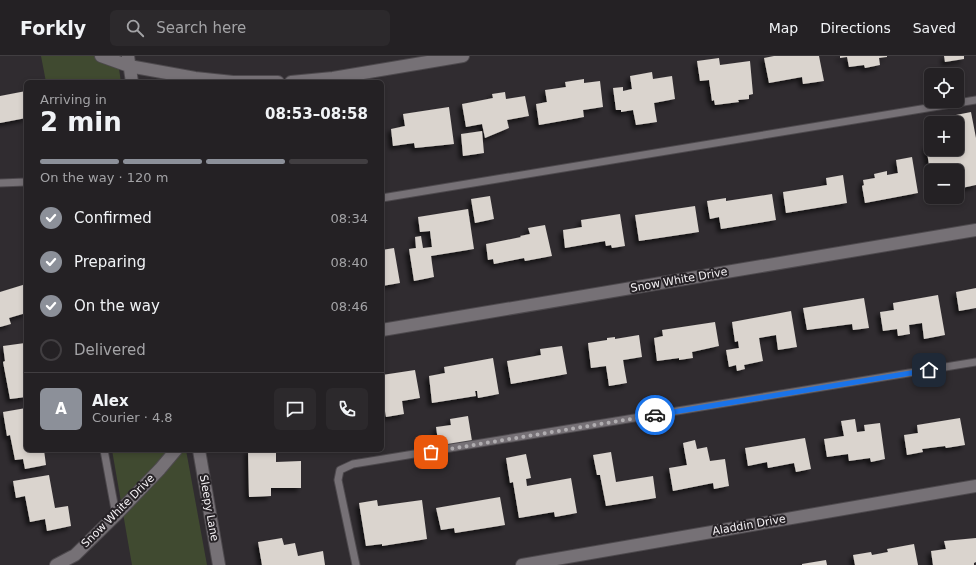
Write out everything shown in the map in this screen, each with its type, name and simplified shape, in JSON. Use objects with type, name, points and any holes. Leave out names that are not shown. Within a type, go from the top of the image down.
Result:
[{"type":"street","points":[[101,56],[129,61],[195,78],[214,80]]},
{"type":"street","points":[[312,80],[333,78],[463,56]]},
{"type":"street","points":[[129,61],[132,80]]},
{"type":"street","name":"Snow White Drive","points":[[384,330],[976,230]]},
{"type":"street","name":"Snow White Drive","points":[[56,565],[74,554],[116,515],[174,452]]},
{"type":"street","name":"Sleepy Lane","points":[[199,452],[219,565]]},
{"type":"street","name":"Aladdin Drive","points":[[522,565],[976,486]]},
{"type":"lane","points":[[384,198],[976,100]]},
{"type":"lane","points":[[0,183],[24,182]]},
{"type":"lane","points":[[356,565],[338,480],[340,470],[353,464],[976,362]]},
{"type":"lane","points":[[104,452],[116,515]]},
{"type":"green space","points":[[41,56],[117,56],[121,80],[46,80]]},
{"type":"green space","points":[[112,452],[186,452],[207,565],[132,565]]},
{"type":"building","points":[[774,56],[819,56],[824,81],[803,84],[802,77],[769,83],[764,58]]},
{"type":"building","points":[[840,56],[887,57],[879,58],[880,65],[865,68],[864,65],[849,67],[847,57],[840,58]]},
{"type":"building","points":[[944,56],[964,56],[964,59],[945,62]]},
{"type":"building","points":[[719,58],[720,65],[750,61],[753,94],[749,95],[749,99],[738,100],[739,102],[715,105],[714,100],[712,101],[709,80],[700,81],[697,61]]},
{"type":"building","points":[[652,72],[653,79],[672,76],[675,99],[654,103],[657,122],[636,125],[633,110],[621,112],[621,110],[616,110],[613,88],[623,87],[623,91],[632,89],[630,76]]},
{"type":"building","points":[[584,79],[584,83],[600,81],[603,107],[583,110],[584,117],[539,125],[536,104],[547,102],[545,90],[566,87],[565,82]]},
{"type":"building","points":[[24,91],[24,118],[0,123],[0,96]]},
{"type":"building","points":[[505,92],[506,99],[525,96],[529,116],[507,120],[509,128],[485,138],[482,124],[466,127],[462,104],[493,98],[492,94]]},
{"type":"building","points":[[449,107],[454,144],[415,148],[414,143],[393,146],[391,129],[405,126],[403,114]]},
{"type":"building","points":[[971,112],[976,138],[976,185],[964,188],[964,164],[929,164],[928,156],[964,156],[964,116],[956,115]]},
{"type":"building","points":[[482,131],[484,153],[463,156],[461,134]]},
{"type":"building","points":[[912,157],[918,193],[865,203],[862,186],[864,185],[863,180],[875,178],[874,174],[887,171],[887,175],[898,173],[896,160]]},
{"type":"building","points":[[843,175],[847,203],[786,213],[783,192],[827,185],[826,178]]},
{"type":"building","points":[[772,194],[776,220],[721,229],[719,217],[710,219],[707,201],[726,198],[726,201]]},
{"type":"building","points":[[490,196],[494,219],[475,223],[471,199]]},
{"type":"building","points":[[695,206],[699,232],[639,241],[635,215]]},
{"type":"building","points":[[468,209],[474,249],[431,256],[434,277],[414,281],[409,249],[416,248],[415,237],[421,236],[423,248],[432,247],[430,231],[420,232],[418,217]]},
{"type":"building","points":[[620,214],[625,246],[612,248],[611,245],[606,246],[605,241],[565,248],[563,230],[582,227],[581,220]]},
{"type":"building","points":[[545,225],[552,256],[525,261],[524,258],[494,264],[493,259],[488,260],[486,244],[521,237],[520,236],[530,234],[528,228]]},
{"type":"building","points":[[394,248],[400,283],[384,286],[384,250]]},
{"type":"building","points":[[24,285],[24,314],[9,318],[11,324],[0,327],[0,292]]},
{"type":"building","points":[[976,288],[976,308],[959,311],[956,292]]},
{"type":"building","points":[[938,295],[945,335],[924,339],[922,323],[909,325],[910,334],[898,336],[897,329],[883,331],[880,312],[894,310],[893,303]]},
{"type":"building","points":[[864,298],[869,328],[853,330],[852,324],[807,330],[803,308]]},
{"type":"building","points":[[791,311],[797,347],[778,350],[776,335],[759,338],[763,361],[744,365],[745,369],[737,371],[736,365],[729,367],[726,350],[739,348],[738,341],[735,342],[732,322]]},
{"type":"building","points":[[715,322],[719,346],[692,352],[693,358],[657,361],[654,338],[663,336],[662,330]]},
{"type":"building","points":[[639,335],[642,357],[623,360],[627,383],[609,386],[606,366],[591,368],[588,343],[607,340],[607,338],[615,337],[615,339]]},
{"type":"building","points":[[24,343],[24,397],[10,399],[3,362],[5,361],[3,346]]},
{"type":"building","points":[[562,346],[567,374],[511,384],[507,361],[541,355],[540,349]]},
{"type":"building","points":[[493,358],[499,394],[478,398],[477,391],[475,391],[476,396],[432,403],[429,376],[445,373],[444,367]]},
{"type":"building","points":[[415,370],[420,398],[402,401],[404,414],[386,417],[384,405],[384,375]]},
{"type":"building","points":[[24,408],[24,452],[44,452],[46,465],[25,469],[23,459],[15,460],[10,435],[7,436],[3,412]]},
{"type":"building","points":[[468,416],[472,441],[439,447],[436,427],[451,425],[450,419]]},
{"type":"building","points":[[960,418],[965,445],[946,448],[945,446],[922,449],[923,452],[907,455],[904,435],[918,433],[917,425]]},
{"type":"building","points":[[855,419],[857,432],[865,431],[864,425],[880,423],[885,459],[871,462],[870,458],[849,461],[848,454],[827,457],[824,439],[844,436],[841,421]]},
{"type":"building","points":[[805,438],[811,469],[796,472],[794,463],[768,468],[767,462],[748,466],[745,448]]},
{"type":"building","points":[[695,440],[697,449],[707,447],[710,461],[725,459],[729,486],[714,489],[713,483],[673,491],[669,468],[687,465],[683,443]]},
{"type":"building","points":[[248,452],[276,452],[276,462],[301,461],[301,488],[271,488],[271,496],[249,497]]},
{"type":"building","points":[[611,452],[616,482],[653,476],[656,498],[606,506],[600,475],[597,475],[593,455]]},
{"type":"building","points":[[526,454],[531,478],[526,479],[527,486],[571,478],[577,513],[555,517],[554,512],[519,518],[513,482],[510,483],[506,458]]},
{"type":"building","points":[[49,475],[55,508],[68,506],[71,526],[47,531],[45,519],[30,522],[25,496],[16,498],[13,481]]},
{"type":"building","points":[[500,497],[505,525],[455,533],[454,528],[441,530],[436,508]]},
{"type":"building","points":[[377,500],[378,506],[422,500],[427,539],[382,546],[382,544],[366,546],[359,503]]},
{"type":"building","points":[[282,538],[284,545],[295,543],[298,556],[323,551],[325,565],[262,565],[258,542]]},
{"type":"building","points":[[976,538],[976,562],[974,565],[933,565],[931,551],[946,549],[944,541]]},
{"type":"building","points":[[914,544],[918,565],[855,565],[853,555],[871,552],[872,555],[888,552],[887,549]]},
{"type":"building","points":[[826,560],[827,565],[802,565],[802,564]]},
{"type":"way so far","points":[[431,452],[655,415]]},
{"type":"route","points":[[655,415],[929,370]]}]
